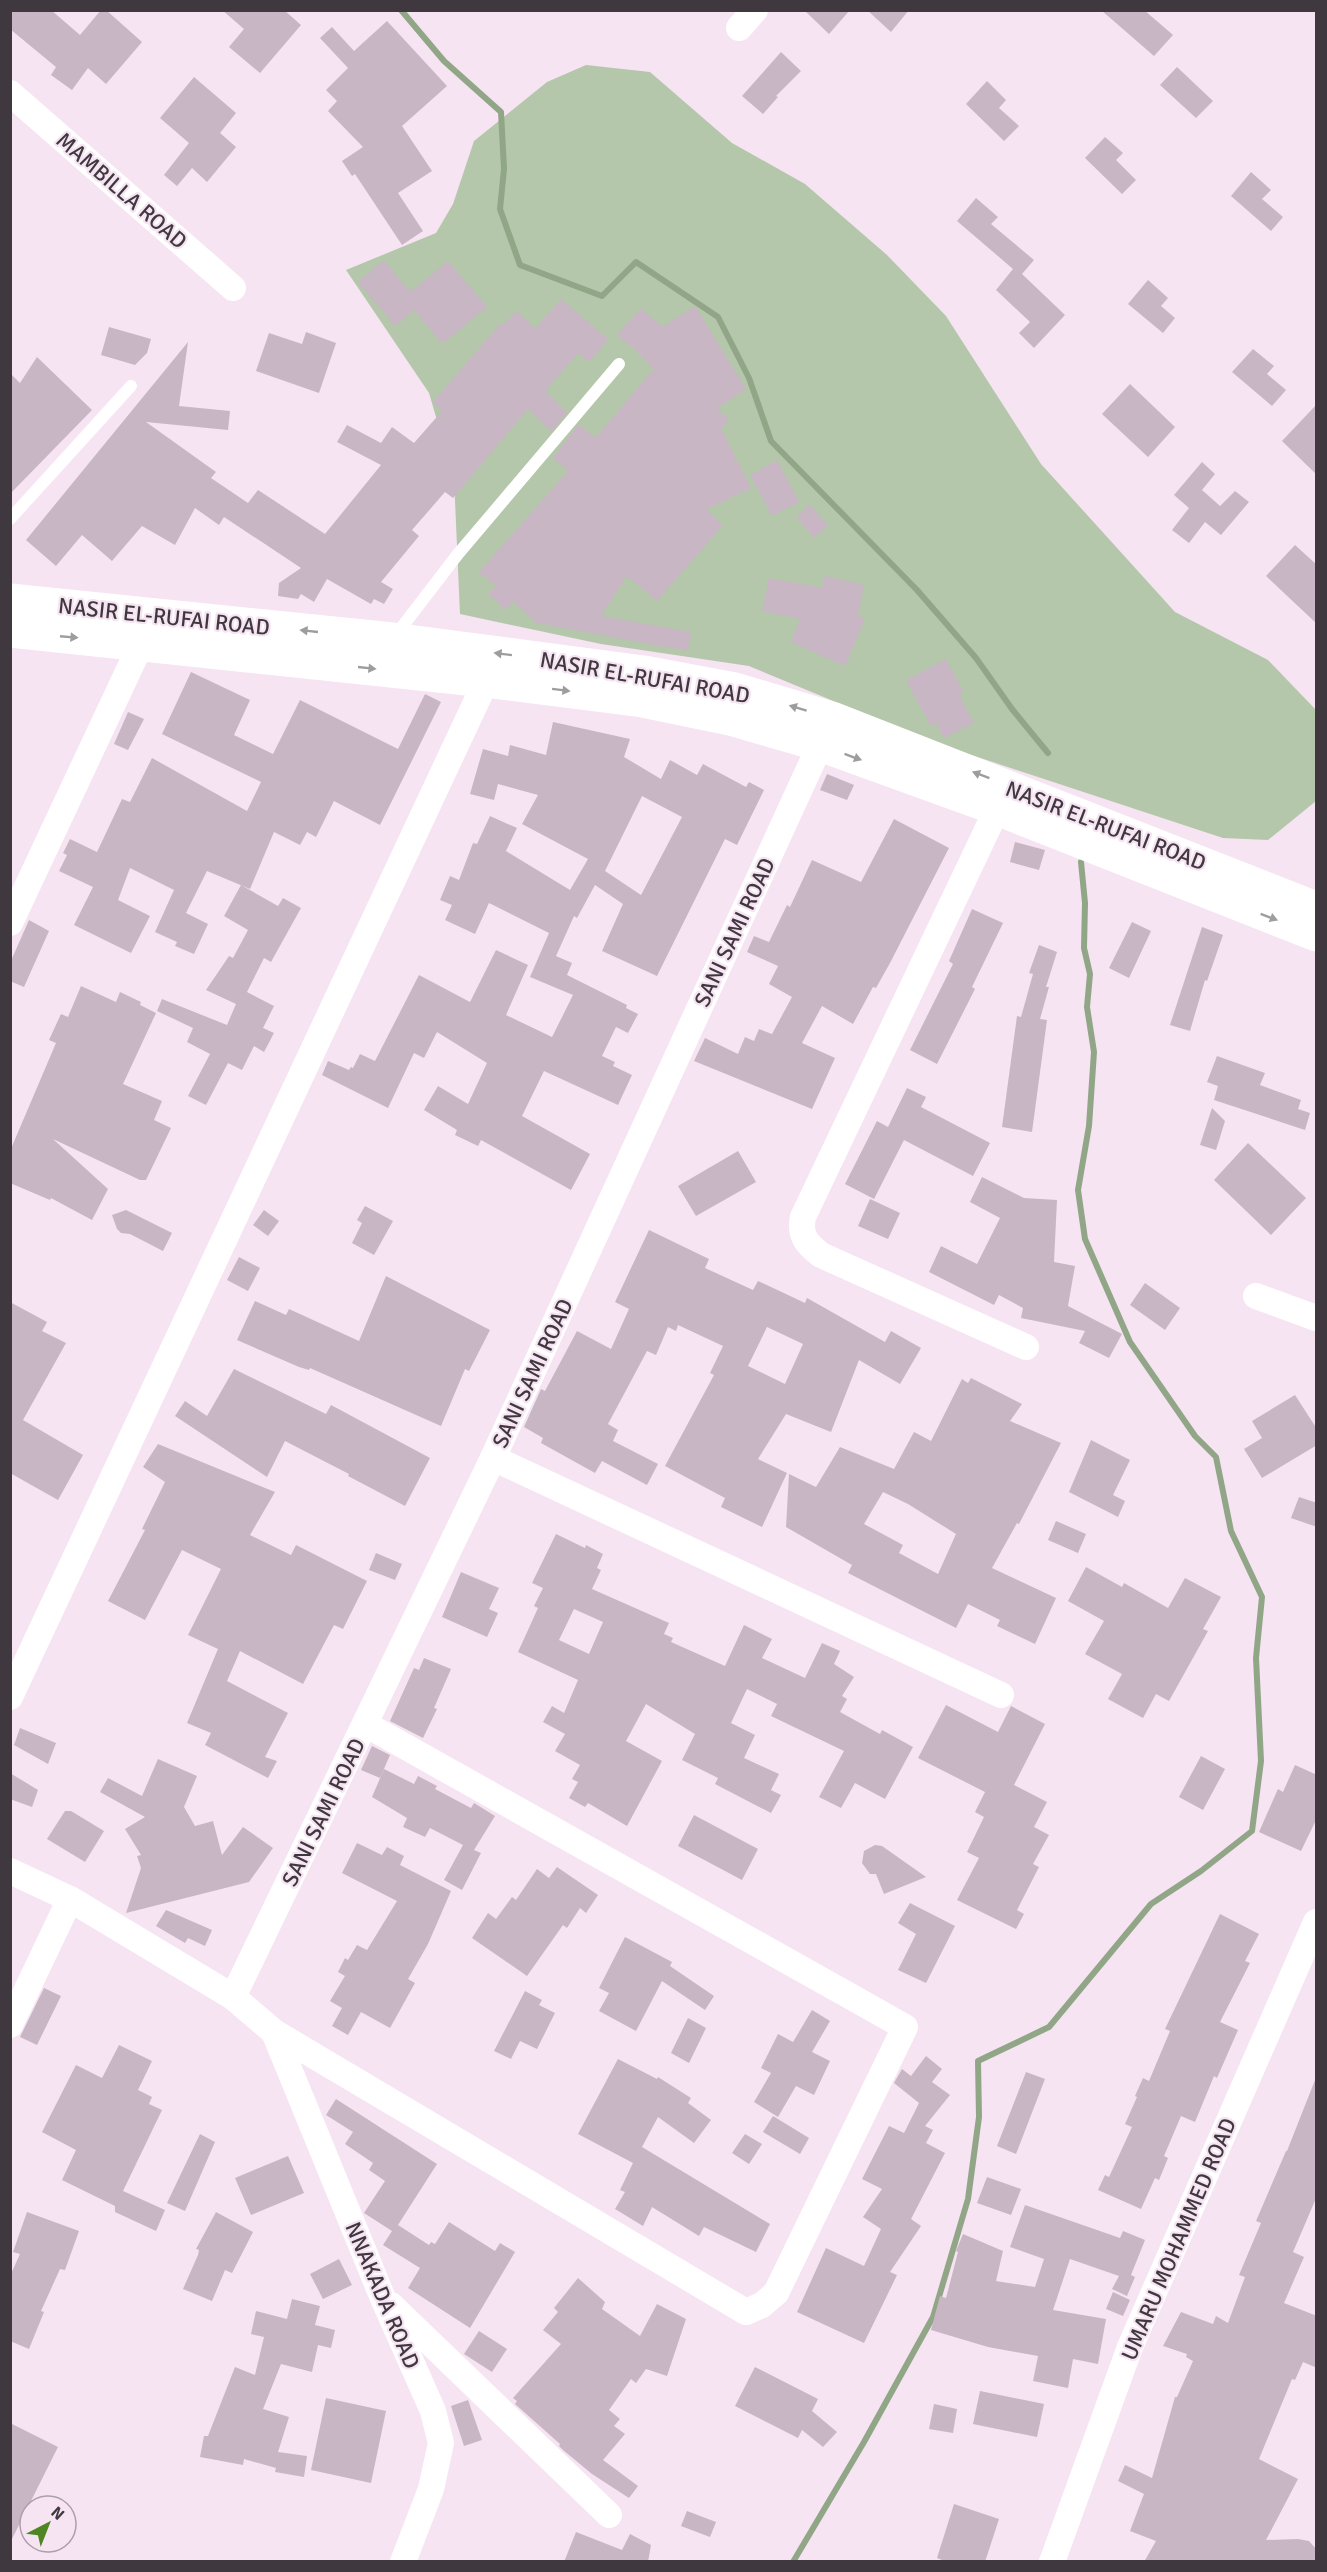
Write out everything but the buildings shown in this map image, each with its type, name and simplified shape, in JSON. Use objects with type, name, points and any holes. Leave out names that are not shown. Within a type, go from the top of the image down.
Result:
[{"type":"main road","name":"NASIR EL-RUFAI ROAD","points":[[10,600],[393,639],[644,672],[735,689],[835,719],[1226,886],[1317,935]]},
{"type":"main road","name":"NASIR EL-RUFAI ROAD","points":[[10,632],[486,681],[643,701],[730,719],[820,745],[997,809],[1226,886],[1317,908]]},
{"type":"street","name":"MAMBILLA ROAD","points":[[10,93],[233,288]]},
{"type":"street","points":[[10,923],[141,644]]},
{"type":"street","points":[[10,1697],[486,681]]},
{"type":"street","name":"SANI SAMI ROAD","points":[[233,1997],[493,1458],[820,745]]},
{"type":"street","points":[[997,809],[803,1217],[801,1232],[807,1244],[821,1255],[1026,1347]]},
{"type":"street","points":[[1256,1296],[1317,1318]]},
{"type":"street","points":[[493,1458],[1001,1695]]},
{"type":"street","points":[[10,1871],[70,1899],[233,1997],[274,2032],[746,2312],[762,2305],[776,2293],[905,2027],[365,1724]]},
{"type":"street","points":[[10,2025],[70,1899]]},
{"type":"street","name":"UMARU MOHAMMED ROAD","points":[[1052,2562],[1130,2347],[1317,1922]]},
{"type":"street","name":"NNAKADA ROAD","points":[[274,2032],[382,2296],[433,2411],[441,2443],[432,2489],[403,2562]]},
{"type":"street","points":[[382,2296],[609,2515]]},
{"type":"lane","points":[[393,639],[458,554],[619,364]]},
{"type":"lane","points":[[10,519],[131,386]]},
{"type":"green space","points":[[586,65],[650,72],[732,143],[805,184],[887,255],[946,316],[1041,464],[1175,612],[1268,660],[1316,710],[1316,801],[1268,840],[1223,838],[935,743],[749,666],[601,644],[460,614],[454,478],[429,393],[346,270],[436,233],[453,204],[474,141],[547,82]]},
{"type":"waterway","points":[[401,10],[444,61],[501,112],[504,169],[500,209],[520,265],[602,296],[636,262],[718,317],[749,378],[771,441],[917,590],[976,658],[1012,709],[1048,753]]},
{"type":"waterway","points":[[793,2562],[864,2442],[933,2317],[968,2199],[979,2117],[978,2061],[1049,2027],[1151,1904],[1201,1871],[1252,1831],[1261,1761],[1256,1658],[1262,1597],[1231,1531],[1216,1457],[1195,1436],[1130,1342],[1085,1239],[1078,1190],[1089,1126],[1094,1052],[1087,1007],[1090,974],[1084,948],[1085,903],[1081,862]]}]
